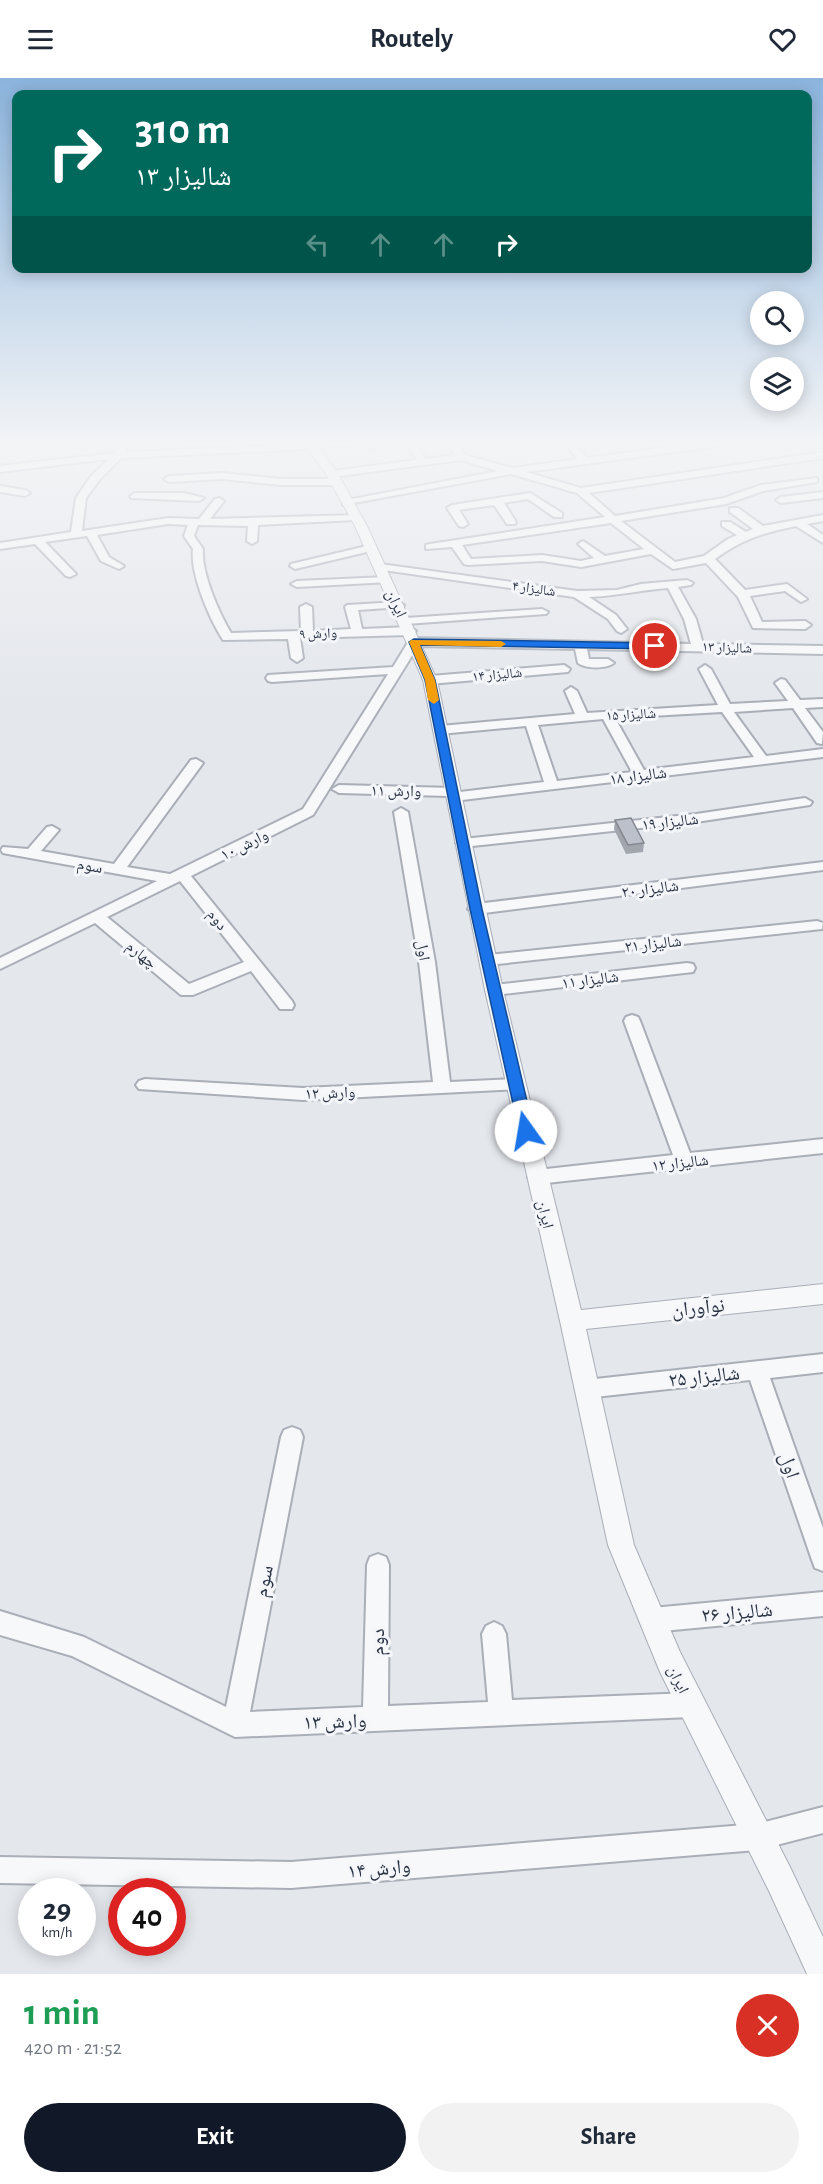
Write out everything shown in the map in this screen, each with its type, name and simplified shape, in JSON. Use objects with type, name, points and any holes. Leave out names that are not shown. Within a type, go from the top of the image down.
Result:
[{"type":"street","points":[[76,536],[77,530]]},
{"type":"street","points":[[0,546],[110,530]]},
{"type":"street","name":"وارش ۹","points":[[192,530],[189,536],[198,549],[197,559],[215,616],[227,637],[357,632],[407,625]]},
{"type":"street","points":[[252,542],[253,530]]},
{"type":"street","name":"ایران","points":[[361,530],[407,625],[430,680],[476,909],[572,1321],[621,1545],[691,1705],[823,1973]]},
{"type":"street","points":[[430,547],[538,530]]},
{"type":"street","points":[[627,530],[673,566],[708,559],[732,541],[760,530]]},
{"type":"street","points":[[736,530],[745,536]]},
{"type":"street","points":[[809,530],[823,540]]},
{"type":"street","points":[[91,534],[105,559],[119,566]]},
{"type":"street","points":[[38,541],[70,574]]},
{"type":"street","points":[[455,543],[468,562],[542,558],[581,564],[651,551]]},
{"type":"street","points":[[583,544],[603,561]]},
{"type":"street","points":[[708,559],[735,583],[752,607],[757,626],[805,625]]},
{"type":"street","points":[[295,566],[379,565]]},
{"type":"street","points":[[297,584],[379,565]]},
{"type":"street","name":"شالیزار ۴","points":[[379,565],[577,594],[617,593],[641,587],[687,583]]},
{"type":"street","points":[[671,584],[690,619],[698,646]]},
{"type":"street","points":[[743,594],[787,587],[801,599]]},
{"type":"street","points":[[577,594],[612,617],[621,629]]},
{"type":"street","points":[[357,632],[351,607],[407,625],[542,612]]},
{"type":"street","points":[[306,608],[307,633]]},
{"type":"street","name":"شالیزار ۱۳","points":[[407,625],[580,645],[823,650]]},
{"type":"street","name":"وارش ۱۰","points":[[0,964],[308,812],[397,670],[407,625]]},
{"type":"street","points":[[292,634],[297,658]]},
{"type":"street","points":[[580,645],[584,663],[608,663]]},
{"type":"street","points":[[634,645],[641,658]]},
{"type":"street","name":"شالیزار ۱۴","points":[[430,680],[564,669]]},
{"type":"street","points":[[705,669],[726,709],[762,759]]},
{"type":"street","points":[[272,678],[397,670]]},
{"type":"street","points":[[489,675],[492,690]]},
{"type":"street","points":[[781,683],[798,705],[822,746]]},
{"type":"street","points":[[571,691],[583,717]]},
{"type":"street","name":"شالیزار ۱۵","points":[[440,730],[607,715],[823,703]]},
{"type":"street","points":[[607,715],[640,775]]},
{"type":"street","points":[[531,722],[552,786]]},
{"type":"street","name":"شالیزار ۱۸","points":[[453,794],[552,786],[640,775],[762,759],[822,746]]},
{"type":"street","points":[[117,870],[196,763]]},
{"type":"street","name":"وارش ۱۱","points":[[339,789],[453,794]]},
{"type":"street","name":"شالیزار ۱۹","points":[[463,843],[696,818],[804,802]]},
{"type":"street","name":"اول","points":[[401,812],[427,962],[442,1088]]},
{"type":"street","points":[[31,854],[52,830]]},
{"type":"street","name":"سوم","points":[[8,850],[117,870],[177,877]]},
{"type":"street","name":"شالیزار ۲۰","points":[[476,909],[823,866]]},
{"type":"street","name":"دوم","points":[[177,877],[254,964],[286,1005]]},
{"type":"street","name":"چهارم","points":[[97,917],[187,991],[254,964]]},
{"type":"street","name":"شالیزار ۲۱","points":[[488,960],[817,926]]},
{"type":"street","name":"شالیزار ۱۱","points":[[494,990],[687,968]]},
{"type":"street","points":[[632,1022],[684,1161]]},
{"type":"street","name":"وارش ۱۲","points":[[145,1085],[303,1094],[516,1084]]},
{"type":"street","name":"شالیزار ۱۲","points":[[537,1177],[823,1146]]},
{"type":"street","name":"نوآوران","points":[[572,1321],[823,1294]]},
{"type":"street","name":"شالیزار ۲۵","points":[[586,1389],[823,1363]]},
{"type":"street","name":"اول","points":[[757,1371],[823,1560]]},
{"type":"street","name":"سوم","points":[[235,1725],[292,1437]]},
{"type":"street","name":"دوم","points":[[375,1719],[378,1565]]},
{"type":"street","name":"شالیزار ۲۶","points":[[652,1620],[823,1604]]},
{"type":"street","name":"وارش ۱۳","points":[[0,1623],[76,1645],[235,1725],[691,1705]]},
{"type":"street","points":[[494,1634],[501,1714]]},
{"type":"street","name":"وارش ۱۴","points":[[0,1870],[291,1875],[757,1837],[823,1820]]},
{"type":"building","points":[[631,818],[644,843],[628,845],[615,820]]},
{"type":"slow traffic","points":[[434,700],[430,680],[414,642],[501,644]]},
{"type":"route","points":[[526,1131],[476,909],[430,680],[414,642],[655,646]]}]
